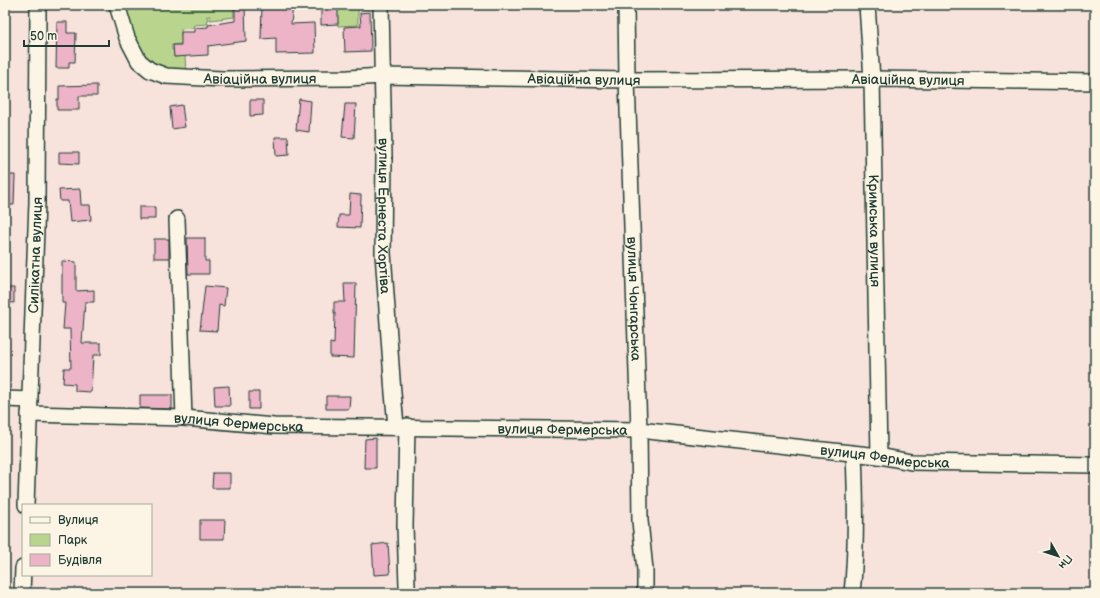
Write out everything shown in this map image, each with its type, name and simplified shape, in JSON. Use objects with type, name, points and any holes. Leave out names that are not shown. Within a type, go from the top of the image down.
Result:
[{"type":"street","name":"Силікатна вулиця","points":[[26,504],[37,202],[38,5]]},
{"type":"street","name":"Авіаційна вулиця","points":[[118,5],[127,38],[139,61],[150,70],[166,76],[222,79],[320,79],[382,76],[627,80],[872,78],[1095,82]]},
{"type":"street","name":"вулиця Ернеста Хортіва","points":[[381,5],[382,253],[393,393],[402,426],[408,593]]},
{"type":"street","name":"вулиця Чонгарська","points":[[626,5],[627,80],[639,430],[640,521],[645,570],[645,593]]},
{"type":"street","name":"Кримська вулиця","points":[[867,5],[872,78],[879,456]]},
{"type":"street","points":[[176,219],[184,418]]},
{"type":"street","name":"вулиця Фермерська","points":[[5,399],[30,407],[274,426],[402,426],[639,430],[879,456],[911,462],[1095,465]]},
{"type":"street","points":[[852,593],[855,560],[856,507],[854,454]]},
{"type":"street","points":[[22,593],[23,576]]},
{"type":"green space","points":[[124,5],[233,5],[234,17],[210,20],[210,16],[207,16],[208,24],[194,25],[193,28],[181,29],[181,37],[185,46],[180,46],[180,44],[172,45],[172,50],[174,50],[174,57],[185,56],[186,73],[171,72],[149,64],[133,44]]},
{"type":"green space","points":[[337,5],[370,5],[370,9],[360,7],[358,12],[358,25],[338,26]]},
{"type":"building","points":[[235,5],[245,5],[246,41],[208,46],[208,55],[174,57],[173,45],[181,45],[181,32],[194,32],[194,28],[208,27],[208,25],[235,21]]},
{"type":"building","points":[[262,5],[293,5],[291,24],[314,23],[315,53],[276,54],[276,38],[261,39]]},
{"type":"building","points":[[321,5],[338,5],[338,24],[321,25]]},
{"type":"building","points":[[370,12],[371,51],[345,52],[344,27],[361,26],[360,13]]},
{"type":"building","points":[[57,22],[67,22],[67,33],[76,33],[75,62],[69,62],[69,68],[56,68]]},
{"type":"building","points":[[97,85],[97,96],[79,96],[79,110],[57,110],[59,86]]},
{"type":"building","points":[[299,99],[311,101],[309,132],[296,130]]},
{"type":"building","points":[[250,100],[263,100],[263,115],[250,116]]},
{"type":"building","points":[[345,104],[356,104],[354,138],[342,137]]},
{"type":"building","points":[[182,105],[185,127],[172,129],[170,107]]},
{"type":"building","points":[[275,137],[288,137],[289,155],[276,156]]},
{"type":"building","points":[[59,152],[79,152],[79,164],[59,163]]},
{"type":"building","points":[[5,175],[15,175],[14,205],[5,205]]},
{"type":"building","points":[[80,189],[81,205],[90,205],[91,220],[70,222],[68,201],[60,201],[59,190]]},
{"type":"building","points":[[350,194],[361,195],[360,228],[338,227],[339,215],[349,215]]},
{"type":"building","points":[[139,207],[155,207],[155,219],[139,219]]},
{"type":"building","points":[[187,238],[205,238],[205,261],[209,261],[209,274],[188,274]]},
{"type":"building","points":[[154,239],[169,239],[169,258],[154,258]]},
{"type":"building","points":[[62,261],[76,262],[76,291],[94,290],[94,302],[85,302],[82,343],[101,343],[101,355],[93,355],[91,392],[75,391],[75,384],[63,383],[64,368],[71,368],[70,329],[63,329],[65,303],[62,303]]},
{"type":"building","points":[[344,283],[356,283],[354,358],[330,357],[330,343],[334,344],[334,302],[345,302]]},
{"type":"building","points":[[205,286],[226,288],[224,306],[219,305],[217,331],[200,330]]},
{"type":"building","points":[[5,288],[14,288],[14,303],[5,302]]},
{"type":"building","points":[[229,386],[230,406],[215,406],[214,387]]},
{"type":"building","points":[[249,392],[259,392],[259,409],[249,409]]},
{"type":"building","points":[[140,395],[172,395],[172,409],[140,408]]},
{"type":"building","points":[[326,396],[350,396],[349,409],[326,409]]},
{"type":"building","points":[[376,438],[376,468],[364,468],[365,439]]},
{"type":"building","points":[[213,473],[230,473],[230,488],[212,488]]},
{"type":"building","points":[[200,520],[225,520],[224,539],[200,539]]},
{"type":"building","points":[[388,543],[390,574],[374,575],[372,545]]}]
